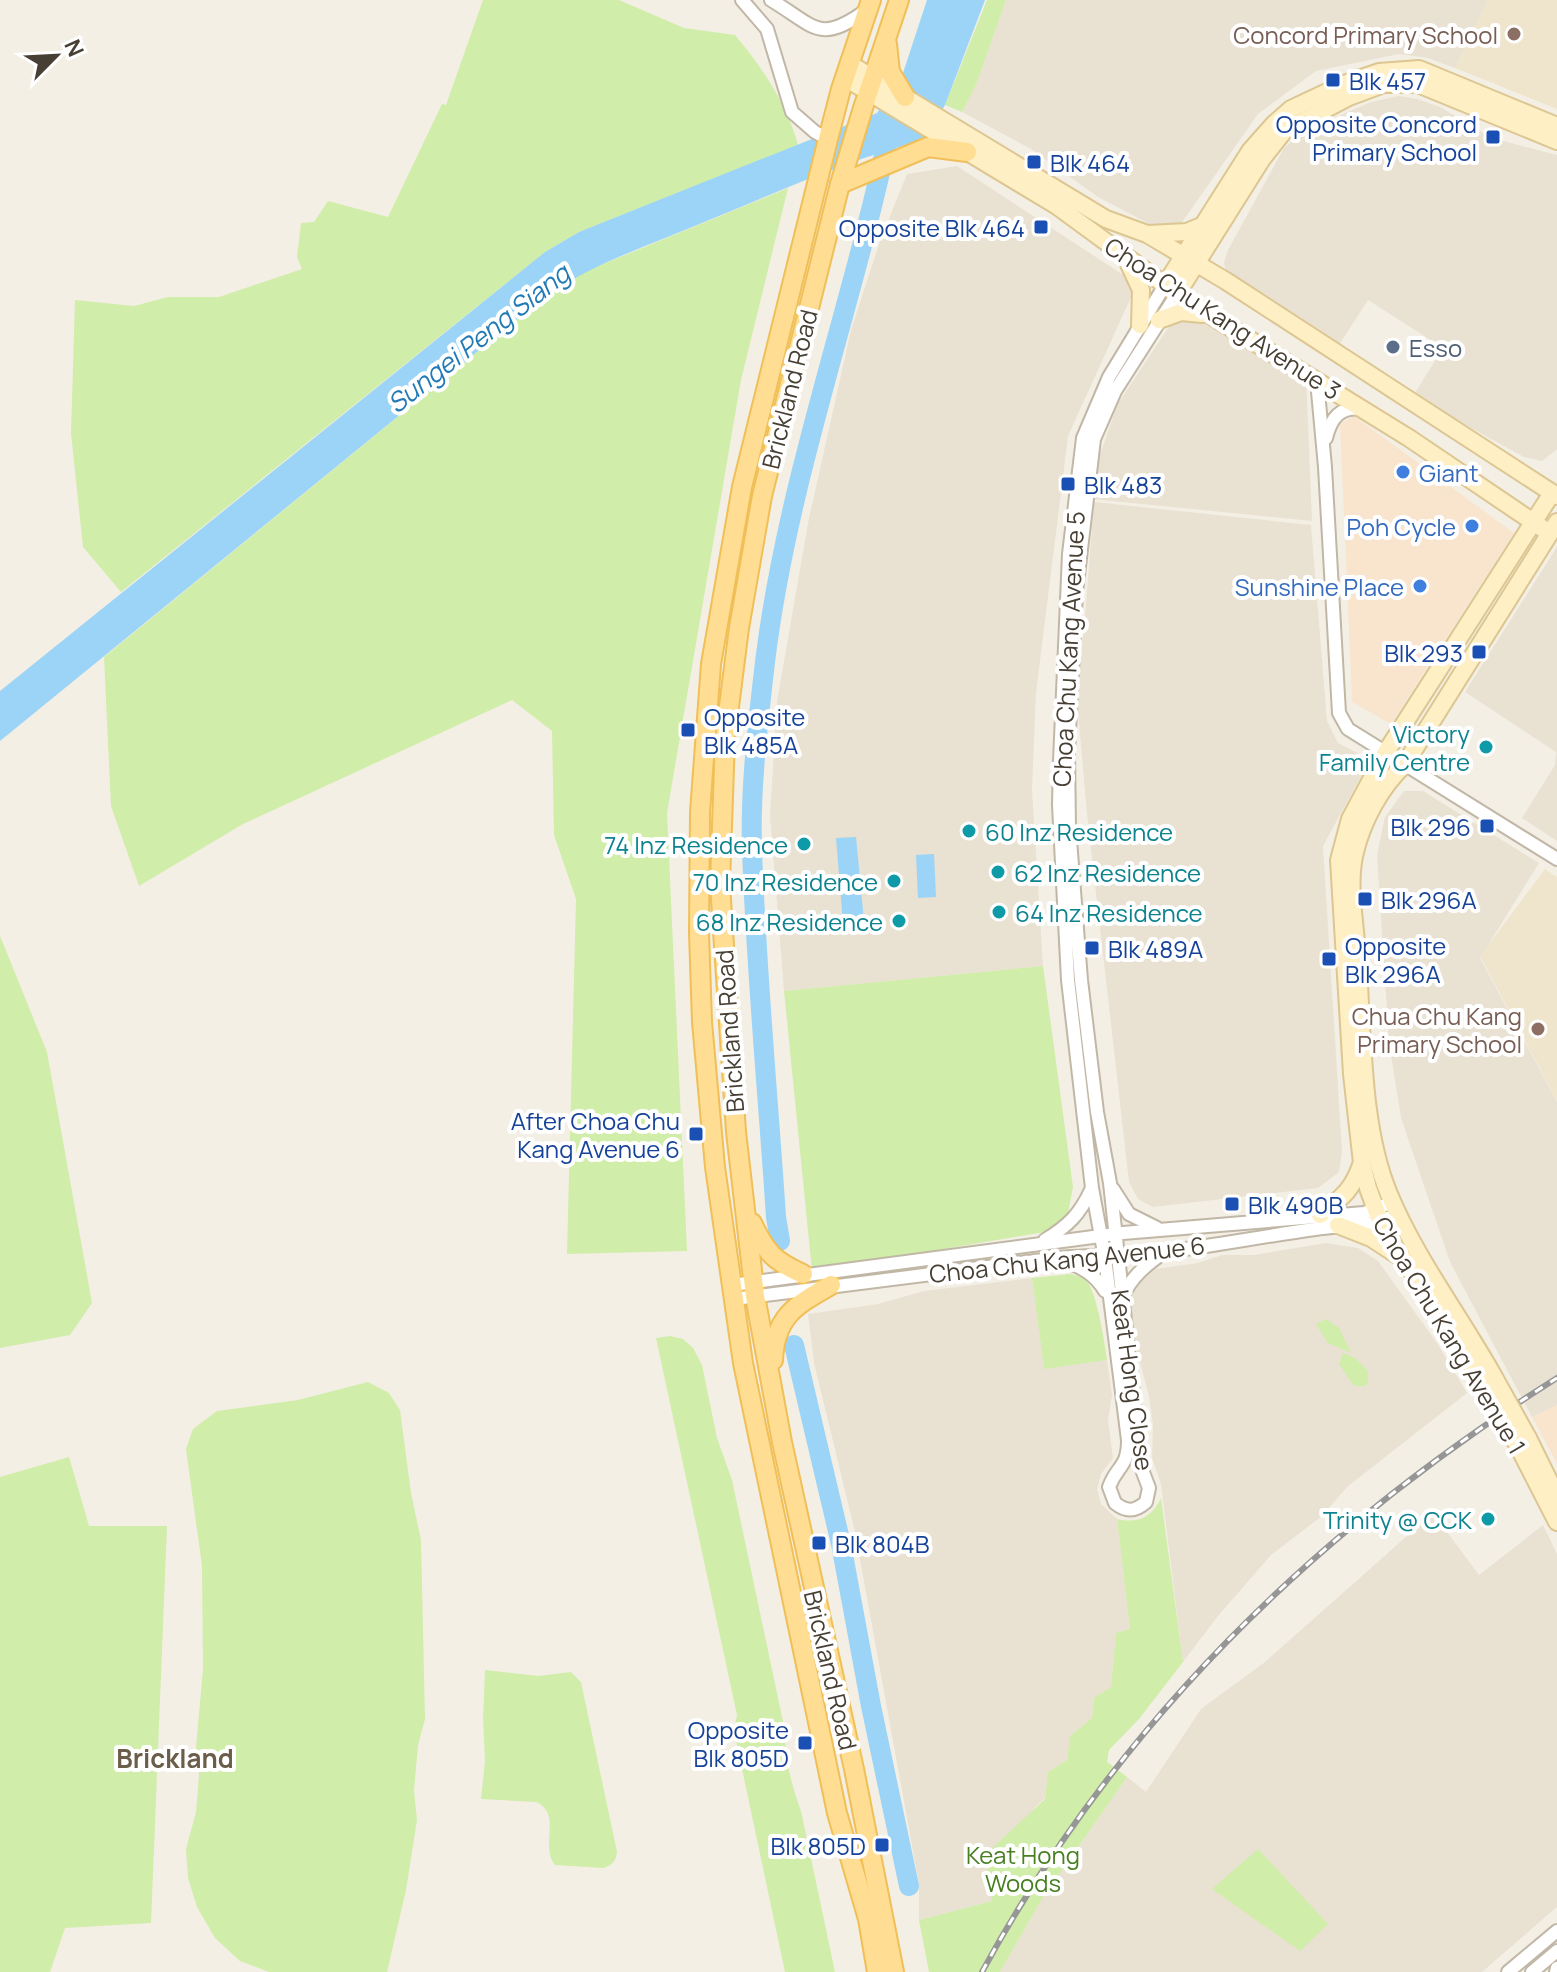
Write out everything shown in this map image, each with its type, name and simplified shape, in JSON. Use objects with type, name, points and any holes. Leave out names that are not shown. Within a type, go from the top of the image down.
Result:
[{"type":"main road","name":"Brickland Road","points":[[894,1972],[888,1929],[773,1394],[755,1289],[736,1132],[720,884],[725,738],[739,628],[762,496],[839,188],[860,119],[885,89],[887,33],[899,0]]},
{"type":"main road","name":"Brickland Road","points":[[870,4],[827,142],[742,487],[711,664],[700,812],[699,933],[702,1022],[715,1167],[745,1377],[837,1813],[868,1919],[877,1972]]},
{"type":"main road","points":[[839,188],[928,147],[967,152]]},
{"type":"main road","points":[[746,1210],[765,1249],[786,1266],[803,1274]]},
{"type":"main road","points":[[773,1394],[774,1341],[779,1325],[791,1310],[831,1285]]},
{"type":"street","points":[[742,0],[767,29],[792,112],[827,142]]},
{"type":"street","points":[[771,0],[805,23],[825,31],[844,26],[870,4]]},
{"type":"street","points":[[1226,281],[1218,271],[1206,231],[1250,151],[1291,109],[1344,84],[1379,72],[1419,69],[1557,126]]},
{"type":"street","name":"Choa Chu Kang Avenue 3","points":[[848,71],[885,89],[939,126],[1106,219],[1147,234],[1555,491]]},
{"type":"street","points":[[1147,234],[1206,231],[1284,131],[1349,97],[1384,84],[1418,84],[1557,141]]},
{"type":"street","name":"Choa Chu Kang Avenue 3","points":[[939,126],[967,152],[1057,206],[1171,290],[1364,410],[1533,522],[1555,531]]},
{"type":"street","name":"Choa Chu Kang Avenue 5","points":[[1122,368],[1159,320],[1171,290],[1206,231]]},
{"type":"street","points":[[1128,260],[1141,290],[1140,325]]},
{"type":"street","name":"Choa Chu Kang Avenue 5","points":[[1111,1257],[1100,1236],[1092,1188],[1068,980],[1068,752],[1080,555],[1094,439],[1140,325],[1171,290]]},
{"type":"street","points":[[1159,320],[1174,313],[1198,312],[1219,321]]},
{"type":"street","points":[[1317,381],[1339,713],[1348,729],[1557,859]]},
{"type":"street","points":[[1323,449],[1336,414],[1348,409],[1364,410]]},
{"type":"street","name":"Choa Chu Kang Avenue 1","points":[[1489,1381],[1425,1291],[1377,1216],[1362,1163],[1351,1058],[1339,860],[1350,819],[1386,752],[1555,491]]},
{"type":"street","name":"Choa Chu Kang Avenue 1","points":[[1555,531],[1405,764],[1391,777],[1368,814],[1354,855],[1353,878],[1369,1111],[1380,1171],[1430,1273],[1522,1441],[1557,1497]]},
{"type":"street","name":"Choa Chu Kang Avenue 5","points":[[1066,860],[1088,1047],[1110,1183],[1115,1234],[1111,1257]]},
{"type":"street","points":[[1320,1215],[1347,1194],[1355,1184],[1362,1163]]},
{"type":"street","points":[[1110,1183],[1129,1214],[1160,1229]]},
{"type":"street","points":[[1039,1244],[1069,1225],[1092,1188]]},
{"type":"street","name":"Choa Chu Kang Avenue 6","points":[[733,1292],[831,1285],[1090,1255],[1111,1257],[1164,1252],[1338,1225],[1377,1216],[1395,1207]]},
{"type":"street","name":"Choa Chu Kang Avenue 6","points":[[755,1289],[803,1274],[1115,1234],[1320,1215],[1377,1216]]},
{"type":"street","points":[[1338,1225],[1371,1238],[1405,1260]]},
{"type":"street","points":[[1059,1258],[1088,1272],[1115,1299],[1139,1271],[1164,1252]]},
{"type":"street","name":"Keat Hong Close","points":[[1111,1257],[1128,1455],[1125,1464],[1111,1481],[1110,1495],[1121,1508],[1133,1510],[1146,1502],[1149,1488],[1141,1467],[1115,1299]]},
{"type":"street","points":[[1425,1291],[1423,1281],[1430,1273]]},
{"type":"street","name":"Choa Chu Kang Avenue 1","points":[[1522,1441],[1557,1522]]},
{"type":"street","points":[[1510,1971],[1557,1931]]},
{"type":"street","points":[[1521,1961],[1531,1972],[1557,1951]]},
{"type":"shaded area","points":[[1006,0],[1488,0],[1455,68],[1428,58],[1399,54],[1316,71],[1258,114],[1178,228],[1161,230],[1098,197],[1031,149],[962,112],[976,85]]},
{"type":"shaded area","name":"Concord Primary School","points":[[1488,0],[1557,0],[1557,109],[1455,68]]},
{"type":"shaded area","points":[[1399,96],[1440,107],[1503,141],[1557,155],[1557,449],[1542,461],[1524,457],[1413,396],[1443,348],[1368,300],[1337,348],[1226,273],[1224,262],[1228,250],[1284,148],[1306,130],[1371,102]]},
{"type":"shaded area","points":[[957,166],[1137,284],[1068,436],[1036,693],[1032,790],[1043,966],[784,991],[770,815],[777,702],[808,523],[851,330],[881,238],[907,174]]},
{"type":"shaded area","points":[[1184,316],[1203,316],[1306,374],[1312,521],[1092,499],[1095,470],[1117,405],[1170,325]]},
{"type":"shaded area","name":"Sunshine Place","points":[[1354,416],[1514,533],[1391,724],[1352,702],[1340,424]]},
{"type":"shaded area","points":[[1094,502],[1311,525],[1327,721],[1338,743],[1361,755],[1366,767],[1323,846],[1342,1151],[1339,1172],[1318,1188],[1153,1207],[1138,1199],[1129,1182],[1087,814],[1075,676],[1084,631]]},
{"type":"shaded area","points":[[1557,547],[1557,841],[1522,818],[1555,765],[1556,752],[1465,692]]},
{"type":"shaded area","points":[[1404,791],[1423,791],[1539,863],[1480,958],[1557,1102],[1557,1405],[1532,1417],[1450,1262],[1401,1118],[1389,1043],[1377,855],[1385,817]]},
{"type":"shaded area","name":"Chua Chu Kang Primary School","points":[[1545,869],[1557,877],[1557,1101],[1480,956]]},
{"type":"shaded area","points":[[1326,1243],[1358,1248],[1378,1261],[1437,1343],[1467,1393],[1347,1487],[1322,1516],[1271,1555],[1183,1662],[1161,1484],[1152,1458],[1153,1425],[1149,1396],[1134,1340],[1130,1309],[1132,1296],[1138,1283],[1156,1269],[1198,1263],[1222,1255],[1254,1255]]},
{"type":"shaded area","points":[[1032,1278],[1044,1368],[1107,1360],[1112,1395],[1108,1420],[1113,1458],[1101,1474],[1097,1489],[1101,1504],[1117,1519],[1130,1629],[1116,1633],[1111,1687],[1094,1698],[1092,1718],[1070,1736],[1067,1760],[1048,1772],[1045,1798],[1034,1808],[992,1901],[919,1920],[919,1884],[855,1532],[814,1363],[808,1314],[878,1304],[924,1291]]},
{"type":"shaded area","points":[[1557,1405],[1557,1464],[1532,1417]]},
{"type":"shaded area","points":[[1433,1513],[1479,1575],[1543,1525],[1557,1554],[1557,1907],[1482,1972],[1000,1972],[1042,1899],[1127,1777],[1146,1792],[1201,1709],[1265,1662]]},
{"type":"green space","points":[[483,0],[619,0],[684,28],[735,35],[772,87],[798,145],[579,232],[545,252],[121,592],[83,547],[71,433],[75,300],[134,306],[168,297],[219,297],[302,269],[297,257],[301,223],[314,222],[328,201],[388,217],[442,104],[446,105]]},
{"type":"green space","points":[[987,0],[1006,0],[976,85],[962,112],[945,105]]},
{"type":"green space","points":[[788,188],[741,380],[667,813],[687,1251],[567,1254],[576,899],[554,835],[552,731],[512,700],[243,824],[139,886],[111,806],[104,657],[548,294],[579,274]]},
{"type":"green space","points":[[0,936],[47,1052],[92,1303],[70,1335],[0,1348]]},
{"type":"green space","points":[[1043,966],[1073,1187],[1068,1213],[1051,1231],[812,1271],[784,991]]},
{"type":"green space","points":[[1071,1274],[1084,1279],[1091,1289],[1107,1360],[1044,1369],[1032,1278]]},
{"type":"green space","points":[[1326,1319],[1339,1328],[1351,1353],[1328,1343],[1316,1324]]},
{"type":"green space","points":[[670,1336],[683,1339],[693,1348],[702,1365],[717,1438],[732,1480],[785,1731],[789,1771],[801,1811],[835,1972],[785,1972],[734,1731],[737,1715],[656,1338]]},
{"type":"green space","points":[[1343,1353],[1355,1358],[1368,1371],[1365,1386],[1354,1386],[1339,1364]]},
{"type":"green space","points":[[368,1382],[389,1393],[400,1410],[421,1540],[425,1719],[418,1745],[414,1790],[417,1820],[406,1890],[387,1972],[269,1972],[240,1961],[215,1938],[197,1907],[188,1878],[186,1849],[196,1812],[199,1775],[196,1748],[203,1669],[202,1566],[186,1449],[193,1429],[217,1411],[298,1400]]},
{"type":"green space","points":[[69,1457],[89,1526],[167,1526],[151,1923],[65,1928],[50,1972],[0,1972],[0,1477]]},
{"type":"green space","name":"Keat Hong Woods","points":[[1161,1498],[1183,1662],[1139,1719],[1109,1750],[1107,1762],[1127,1777],[1042,1899],[1000,1972],[929,1972],[919,1920],[992,1901],[986,1854],[1045,1799],[1048,1772],[1067,1760],[1070,1736],[1092,1718],[1094,1698],[1111,1687],[1116,1633],[1130,1629],[1117,1519],[1144,1518]]},
{"type":"green space","points":[[485,1670],[538,1676],[571,1672],[581,1682],[617,1852],[609,1866],[555,1865],[549,1848],[550,1822],[544,1807],[536,1802],[481,1799],[485,1761]]},
{"type":"green space","points":[[1258,1849],[1328,1924],[1300,1951],[1212,1889]]},
{"type":"water","name":"Sungei Peng Siang","points":[[927,0],[985,0],[945,105],[925,140],[844,165],[792,186],[608,262],[548,294],[0,741],[0,691],[545,252],[579,232],[877,113],[902,76]]},
{"type":"water","points":[[856,837],[864,921],[843,923],[836,838]]},
{"type":"water","points":[[934,854],[936,897],[918,898],[916,855]]},
{"type":"waterway","points":[[780,1241],[754,895],[752,826],[757,732],[775,595],[788,528],[889,132]]},
{"type":"waterway","points":[[794,1345],[841,1544],[909,1886]]},
{"type":"railway","points":[[982,1972],[1036,1881],[1095,1795],[1160,1714],[1230,1638],[1305,1566],[1385,1499],[1557,1378]]},
{"type":"place","name":"Concord Primary School","points":[[1514,34]]},
{"type":"place","name":"Blk 457","points":[[1333,80]]},
{"type":"place","name":"Opposite Concord Primary School","points":[[1493,137]]},
{"type":"place","name":"Blk 464","points":[[1034,162]]},
{"type":"place","name":"Opposite Blk 464","points":[[1041,227]]},
{"type":"place","name":"Esso","points":[[1393,347]]},
{"type":"place","name":"Giant","points":[[1403,472]]},
{"type":"place","name":"Blk 483","points":[[1068,484]]},
{"type":"place","name":"Poh Cycle","points":[[1472,526]]},
{"type":"place","name":"Sunshine Place","points":[[1420,586]]},
{"type":"place","name":"Blk 293","points":[[1479,652]]},
{"type":"place","name":"Opposite Blk 485A","points":[[688,730]]},
{"type":"place","name":"Victory Family Centre","points":[[1486,747]]},
{"type":"place","name":"Blk 296","points":[[1487,826]]},
{"type":"place","name":"60 Inz Residence","points":[[969,831]]},
{"type":"place","name":"74 Inz Residence","points":[[804,844]]},
{"type":"place","name":"62 Inz Residence","points":[[998,872]]},
{"type":"place","name":"70 Inz Residence","points":[[894,881]]},
{"type":"place","name":"Blk 296A","points":[[1365,899]]},
{"type":"place","name":"64 Inz Residence","points":[[999,912]]},
{"type":"place","name":"68 Inz Residence","points":[[899,921]]},
{"type":"place","name":"Blk 489A","points":[[1092,948]]},
{"type":"place","name":"Opposite Blk 296A","points":[[1329,959]]},
{"type":"place","name":"Chua Chu Kang Primary School","points":[[1538,1029]]},
{"type":"place","name":"After Choa Chu Kang Avenue 6","points":[[696,1134]]},
{"type":"place","name":"Blk 490B","points":[[1232,1204]]},
{"type":"place","name":"Trinity @ CCK","points":[[1488,1519]]},
{"type":"place","name":"Blk 804B","points":[[819,1543]]},
{"type":"place","name":"Opposite Blk 805D","points":[[805,1743]]},
{"type":"place","name":"Blk 805D","points":[[882,1845]]},
{"type":"district","name":"Brickland","points":[[175,1758]]}]
